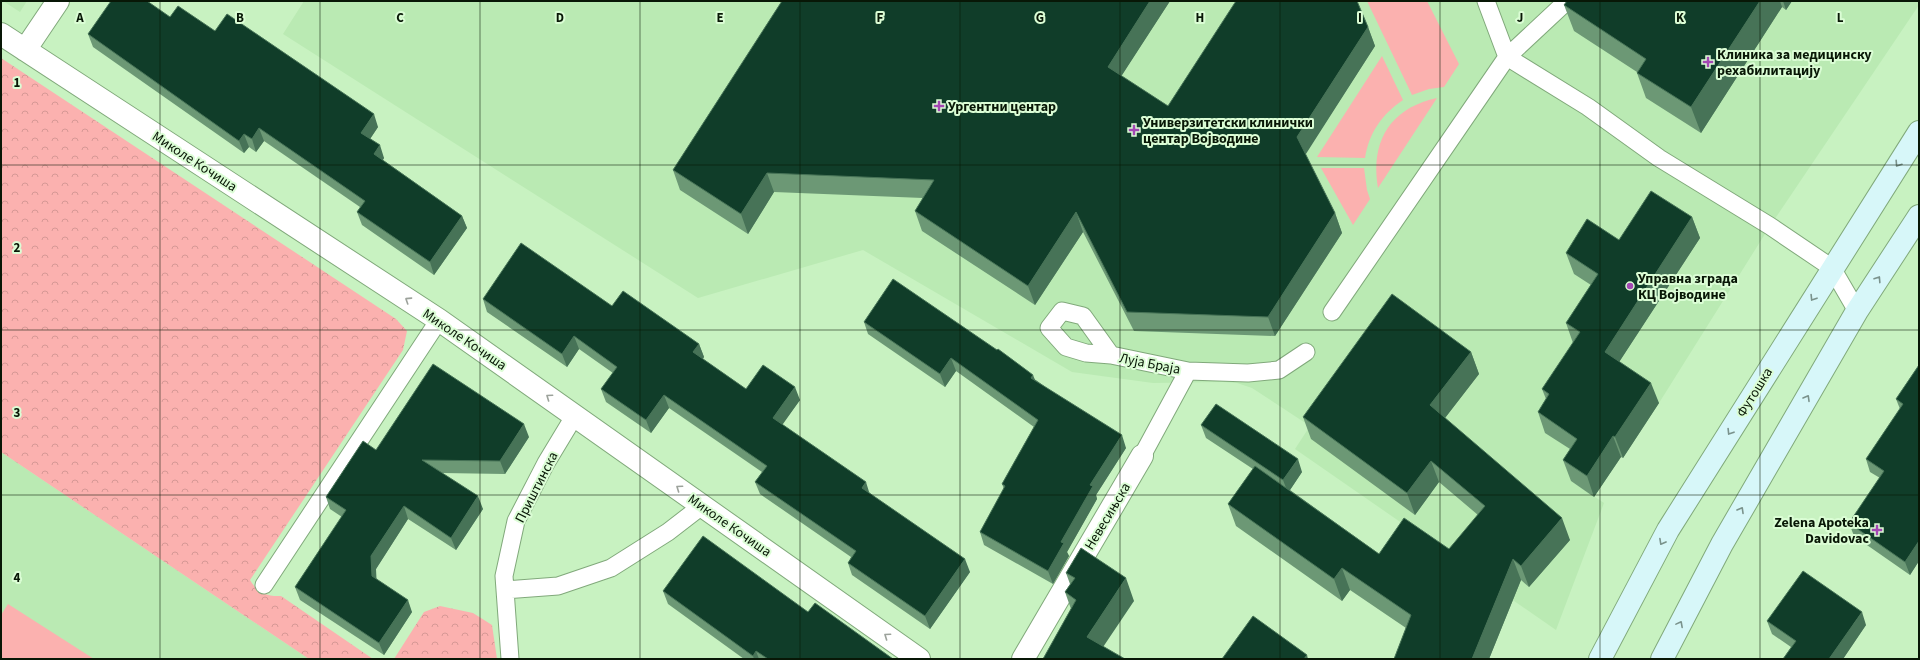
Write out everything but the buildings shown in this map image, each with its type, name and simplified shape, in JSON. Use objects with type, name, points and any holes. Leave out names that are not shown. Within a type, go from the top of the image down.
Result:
[{"type":"main road","name":"Футошка","points":[[1600,659],[1668,530],[1919,132]]},
{"type":"main road","points":[[1662,659],[1722,544],[1857,311],[1919,216]]},
{"type":"street","points":[[25,50],[58,1]]},
{"type":"street","name":"Миколе Кочиша","points":[[1,34],[439,320],[919,659]]},
{"type":"street","name":"Невесињска","points":[[1023,659],[1142,456]]},
{"type":"lane","points":[[1486,1],[1507,57],[1588,107],[1659,158],[1770,226],[1832,268],[1857,311]]},
{"type":"lane","points":[[1332,312],[1507,57],[1567,1]]},
{"type":"lane","points":[[264,585],[439,320]]},
{"type":"lane","name":"Луја Браја","points":[[1112,355],[1188,370],[1248,373],[1279,370],[1306,352]]},
{"type":"lane","points":[[1142,456],[1188,370]]},
{"type":"lane","name":"Приштинска","points":[[510,659],[504,576],[516,522],[546,463],[575,415]]},
{"type":"lane","points":[[505,590],[558,586],[612,568],[668,532],[703,505]]},
{"type":"shaded area","points":[[3,1],[27,1],[20,12]]},
{"type":"shaded area","name":"Универзитетски клинички центар Војводине","points":[[304,1],[1919,1],[1919,5],[1770,226],[1659,403],[1583,354],[1585,459],[1571,481],[1604,503],[1556,630],[1295,449],[1310,426],[1252,388],[1237,383],[1223,382],[1153,383],[1072,372],[863,250],[698,298],[283,34]]},
{"type":"shaded area","points":[[1,452],[309,659],[1,659]]},
{"type":"green space","points":[[1367,1],[1427,1],[1459,64],[1444,87],[1429,89],[1412,95]]},
{"type":"green space","points":[[1382,56],[1403,100],[1389,111],[1373,132],[1365,158],[1317,157]]},
{"type":"green space","points":[[1,58],[396,319],[407,331],[403,350],[250,580],[259,591],[271,596],[281,596],[373,659],[309,659],[1,452]]},
{"type":"green space","points":[[1437,98],[1378,188],[1376,171],[1377,156],[1381,142],[1387,130],[1396,119],[1407,110],[1421,103]]},
{"type":"green space","points":[[1321,168],[1364,168],[1367,190],[1370,199],[1353,225]]},
{"type":"green space","points":[[8,604],[94,659],[1,659],[1,615]]},
{"type":"green space","points":[[440,606],[473,613],[492,625],[497,659],[394,659],[424,612]]},
{"type":"place","name":"Клиника за медицинску рехабилитацију","points":[[1708,62]]},
{"type":"place","name":"Ургентни центар","points":[[939,106]]},
{"type":"place","name":"Универзитетски клинички центар Војводине","points":[[1134,130]]},
{"type":"place","name":"Управна зграда КЦ Војводине","points":[[1630,286]]},
{"type":"place","name":"Zelena Apoteka Davidovac","points":[[1877,530]]}]
